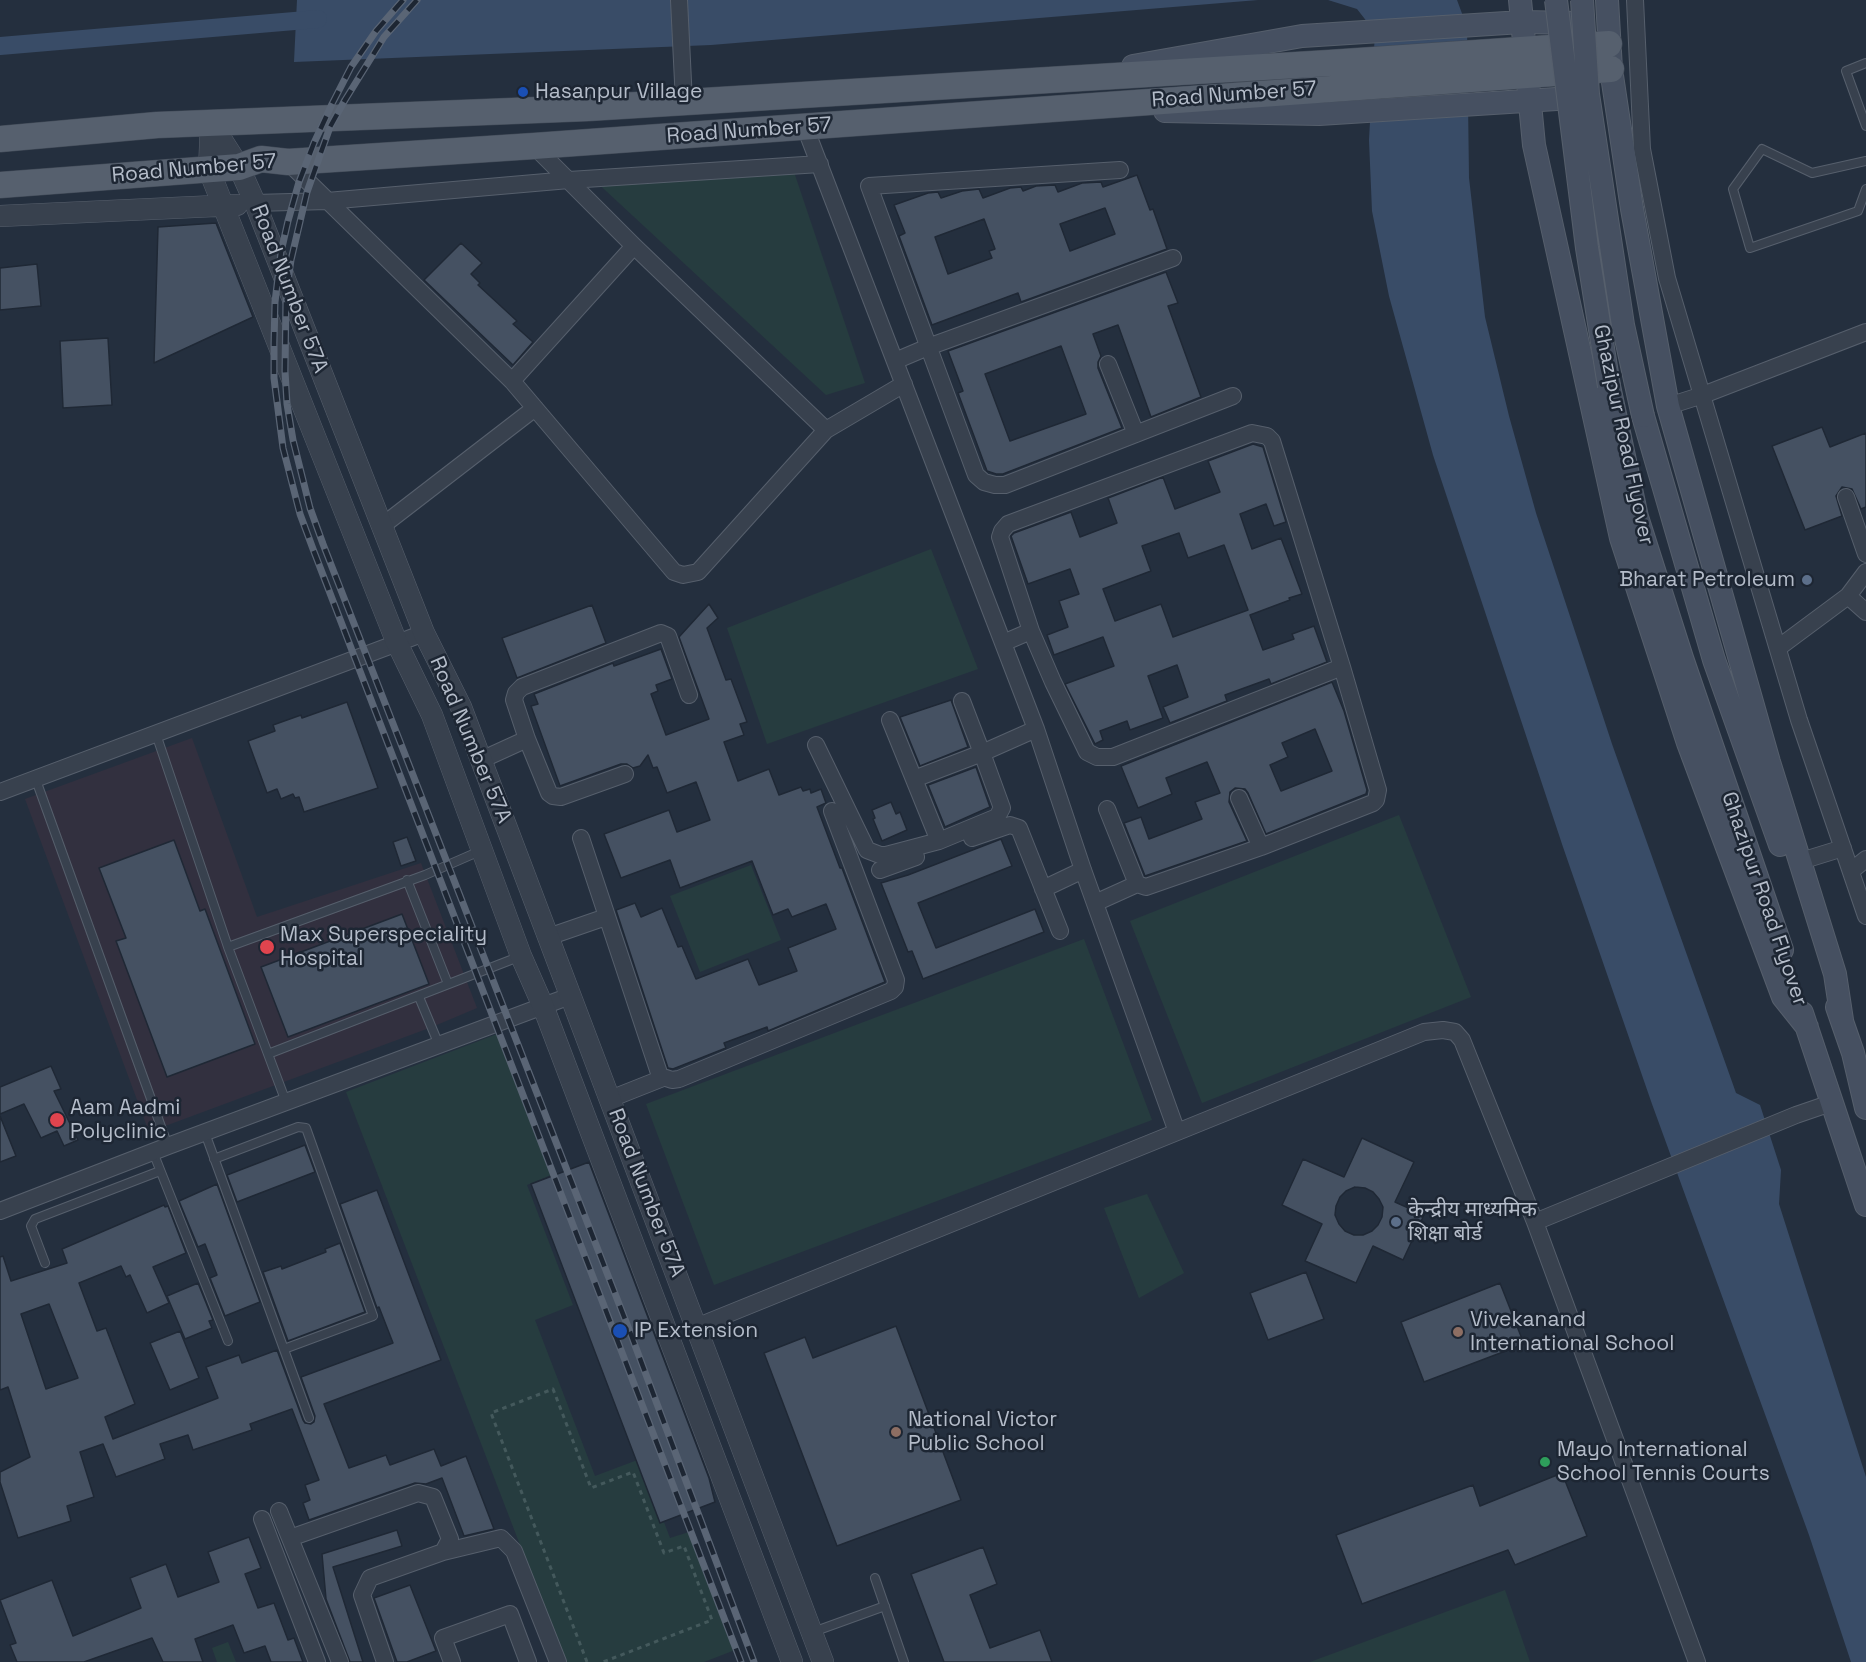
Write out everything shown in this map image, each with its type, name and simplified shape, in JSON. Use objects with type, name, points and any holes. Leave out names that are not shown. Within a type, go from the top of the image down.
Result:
[{"type":"main road","name":"Ghazipur Road Flyover","points":[[1556,0],[1587,248],[1609,386],[1637,517],[1682,658],[1866,1205]]},
{"type":"main road","name":"Ghazipur Road Flyover","points":[[1582,0],[1588,94],[1623,325],[1643,416],[1714,660],[1842,1020]]},
{"type":"main road","points":[[1521,11],[1534,145],[1625,549],[1688,743],[1783,997],[1807,1027]]},
{"type":"main road","points":[[1052,80],[1302,36],[1488,24],[1521,11],[1609,34]]},
{"type":"main road","points":[[1500,65],[1526,62],[1609,34]]},
{"type":"main road","points":[[1609,34],[1632,208],[1668,406],[1769,762],[1835,974],[1842,1020],[1864,1098]]},
{"type":"main road","name":"Road Number 57","points":[[0,140],[157,125],[588,108],[1329,63],[1500,65]]},
{"type":"main road","name":"Road Number 57","points":[[0,184],[209,170],[239,167],[261,159],[288,162],[534,146],[1330,89],[1500,65]]},
{"type":"main road","points":[[1054,108],[1319,114],[1616,95]]},
{"type":"main road","points":[[1551,220],[1564,210],[1597,202],[1632,208]]},
{"type":"street","points":[[679,0],[684,102]]},
{"type":"street","points":[[1635,0],[1642,149],[1667,278],[1799,720],[1866,916]]},
{"type":"street","name":"Road Number 57A","points":[[211,123],[239,167],[255,203],[424,633],[461,707],[818,1649]]},
{"type":"street","name":"Road Number 57A","points":[[211,123],[209,170],[397,643],[432,715],[793,1662]]},
{"type":"street","points":[[806,126],[1036,729],[1083,870],[1177,1132]]},
{"type":"street","points":[[534,146],[634,246],[826,430]]},
{"type":"street","points":[[288,162],[512,381],[674,572],[683,575],[698,572],[826,430],[904,384]]},
{"type":"street","points":[[0,216],[327,201],[569,180],[820,164]]},
{"type":"street","points":[[1120,170],[869,186],[976,475],[984,482],[1005,485],[1233,396]]},
{"type":"street","points":[[512,381],[634,246]]},
{"type":"street","points":[[895,361],[927,347],[1173,258]]},
{"type":"street","points":[[1668,406],[1703,395],[1866,332]]},
{"type":"street","points":[[1108,364],[1136,434]]},
{"type":"street","points":[[382,526],[535,408]]},
{"type":"street","points":[[1095,903],[1137,884],[1150,887],[1373,803],[1378,790],[1342,666],[1272,441],[1260,434],[1252,433],[1004,526],[1000,537],[1031,631],[1087,752],[1098,757],[1113,757],[1342,666]]},
{"type":"street","points":[[1846,497],[1866,554]]},
{"type":"street","points":[[1778,648],[1848,596],[1866,572]]},
{"type":"street","points":[[1848,596],[1866,612]]},
{"type":"street","points":[[1003,643],[1031,631]]},
{"type":"street","points":[[0,792],[424,633]]},
{"type":"street","points":[[625,774],[561,797],[553,796],[549,793],[527,739],[514,700],[516,693],[522,687],[661,633],[668,636],[689,694]]},
{"type":"street","points":[[816,746],[867,850],[886,855],[939,841],[997,817],[1002,808],[962,701]]},
{"type":"street","points":[[890,720],[939,841]]},
{"type":"street","points":[[914,779],[1036,729]]},
{"type":"street","points":[[481,760],[527,739]]},
{"type":"street","points":[[1239,798],[1261,847]]},
{"type":"street","points":[[1107,809],[1137,884]]},
{"type":"street","points":[[610,1099],[663,1078],[679,1079],[891,991],[895,987],[896,980],[832,811]]},
{"type":"street","points":[[880,870],[1014,825],[1019,828],[1060,931]]},
{"type":"street","points":[[581,838],[660,1076],[663,1078]]},
{"type":"street","points":[[1801,861],[1843,848]]},
{"type":"street","points":[[1851,871],[1866,859]]},
{"type":"street","points":[[1043,889],[1083,870]]},
{"type":"street","points":[[548,937],[606,916]]},
{"type":"street","points":[[0,1211],[570,996]]},
{"type":"street","points":[[696,1327],[1424,1032],[1443,1030],[1455,1032],[1462,1040],[1535,1222],[1697,1662]]},
{"type":"street","points":[[1535,1222],[1796,1115],[1831,1103]]},
{"type":"street","points":[[290,1538],[418,1493],[433,1497],[450,1539],[443,1552]]},
{"type":"street","points":[[279,1511],[340,1662]]},
{"type":"street","points":[[262,1519],[317,1662]]},
{"type":"street","points":[[385,1662],[362,1595],[370,1578],[443,1552],[501,1538],[514,1551],[558,1662]]},
{"type":"street","points":[[452,1662],[443,1638],[510,1614],[528,1662]]},
{"type":"street","points":[[793,1662],[818,1649]]},
{"type":"lane","points":[[1866,63],[1846,71],[1866,126]]},
{"type":"lane","points":[[1866,161],[1812,173],[1762,149],[1733,189],[1750,248],[1858,211],[1866,189]]},
{"type":"lane","points":[[156,734],[228,947],[286,1102]]},
{"type":"lane","points":[[36,780],[160,1149],[160,1171],[228,1341]]},
{"type":"lane","points":[[228,947],[484,850]]},
{"type":"lane","points":[[407,880],[448,984]]},
{"type":"lane","points":[[268,1054],[522,956]]},
{"type":"lane","points":[[419,997],[439,1045]]},
{"type":"lane","points":[[214,1159],[298,1127],[306,1128],[373,1316],[284,1349]]},
{"type":"lane","points":[[205,1133],[309,1418]]},
{"type":"lane","points":[[45,1263],[31,1226],[35,1219],[160,1171]]},
{"type":"lane","points":[[875,1578],[904,1662]]},
{"type":"lane","points":[[818,1649],[885,1606]]},
{"type":"path","points":[[587,1662],[490,1413],[553,1389],[591,1488],[633,1472],[664,1553],[684,1546],[712,1620],[603,1662]]},
{"type":"shaded area","name":"Max Superspeciality Hospital","points":[[192,738],[257,917],[421,863],[477,1008],[432,1027],[149,1132],[25,799]]},
{"type":"green space","points":[[794,172],[865,383],[826,395],[591,177]]},
{"type":"green space","points":[[931,549],[978,669],[767,744],[727,628]]},
{"type":"green space","points":[[1399,815],[1471,997],[1202,1103],[1130,921]]},
{"type":"green space","points":[[751,865],[781,940],[700,972],[670,896]]},
{"type":"green space","points":[[1084,939],[1152,1120],[714,1285],[646,1104]]},
{"type":"green space","points":[[497,1034],[551,1175],[527,1185],[573,1305],[535,1320],[595,1476],[640,1459],[670,1538],[689,1532],[735,1650],[704,1662],[565,1662],[346,1092]]},
{"type":"green space","points":[[1147,1194],[1184,1273],[1139,1298],[1104,1208]]},
{"type":"green space","points":[[1505,1590],[1530,1662],[1310,1662]]},
{"type":"green space","points":[[228,1642],[236,1662],[217,1662],[212,1648]]},
{"type":"water","points":[[297,0],[1258,0],[711,45],[294,62]]},
{"type":"water","points":[[1328,0],[1457,0],[1467,27],[1469,178],[1485,317],[1509,416],[1536,513],[1612,744],[1736,1093],[1760,1105],[1781,1170],[1779,1204],[1866,1477],[1866,1662],[1851,1662],[1809,1535],[1652,1104],[1563,847],[1433,455],[1389,296],[1372,211],[1369,140],[1375,32],[1357,9]]},
{"type":"building","points":[[1137,175],[1150,210],[1153,209],[1167,249],[1021,302],[1018,293],[932,325],[899,236],[905,233],[894,205],[928,193],[938,192],[941,198],[962,191],[979,189],[983,198],[1010,188],[1021,187],[1023,191],[1036,186],[1055,185],[1058,192],[1082,183],[1101,182],[1103,187]],"holes":[[[1105,208],[1115,234],[1070,251],[1060,224]],[[984,219],[995,249],[989,251],[992,258],[948,274],[935,237]]]},
{"type":"building","points":[[216,223],[253,317],[154,363],[158,227]]},
{"type":"building","points":[[461,243],[482,263],[471,274],[480,283],[478,285],[517,321],[513,324],[533,342],[513,365],[424,280]]},
{"type":"building","points":[[37,264],[41,306],[0,310],[0,268]]},
{"type":"building","points":[[1166,272],[1178,303],[1168,306],[1201,397],[1151,417],[1118,325],[1093,334],[1101,356],[1098,368],[1122,428],[1003,474],[996,474],[987,471],[958,393],[963,391],[948,351]],"holes":[[[1061,346],[1086,414],[1010,441],[985,374]]]},
{"type":"building","points":[[108,338],[112,405],[63,408],[60,341]]},
{"type":"building","points":[[1822,427],[1830,447],[1866,433],[1866,507],[1861,509],[1852,489],[1842,487],[1836,496],[1842,516],[1805,530],[1772,446]]},
{"type":"building","points":[[1253,444],[1263,447],[1286,522],[1274,526],[1266,504],[1240,514],[1252,549],[1281,538],[1302,594],[1250,615],[1263,650],[1294,639],[1292,634],[1314,626],[1327,662],[1271,684],[1269,679],[1225,695],[1227,701],[1170,723],[1163,707],[1188,697],[1177,665],[1148,676],[1163,718],[1130,730],[1127,721],[1100,731],[1103,740],[1095,744],[1065,684],[1114,666],[1103,637],[1054,655],[1047,635],[1068,627],[1059,601],[1079,594],[1070,569],[1028,584],[1011,536],[1071,512],[1080,537],[1117,523],[1108,498],[1163,477],[1175,509],[1220,492],[1208,461]],"holes":[[[1179,533],[1188,558],[1224,545],[1248,610],[1173,637],[1161,604],[1115,621],[1103,589],[1151,571],[1142,546]]]},
{"type":"building","points":[[709,604],[718,618],[707,628],[726,680],[731,679],[747,722],[740,724],[744,735],[724,742],[738,781],[769,769],[779,795],[801,787],[803,791],[810,789],[811,793],[821,789],[826,803],[817,807],[885,982],[768,1031],[767,1027],[724,1043],[726,1048],[673,1069],[668,1068],[616,910],[635,903],[641,917],[662,908],[678,947],[682,946],[696,979],[748,959],[759,985],[797,971],[788,948],[836,929],[826,904],[792,917],[788,909],[773,915],[752,861],[680,888],[670,860],[621,878],[604,834],[669,810],[677,832],[710,820],[696,782],[667,793],[657,767],[653,768],[648,755],[640,766],[633,768],[627,764],[621,764],[560,786],[531,706],[538,704],[534,694],[613,663],[614,666],[661,649],[672,679],[656,685],[658,691],[651,694],[666,735],[709,719],[679,637]]},
{"type":"building","points":[[592,605],[606,643],[517,678],[502,638]]},
{"type":"building","points":[[1332,682],[1344,711],[1367,790],[1366,794],[1266,834],[1248,793],[1245,789],[1235,788],[1230,792],[1229,802],[1247,841],[1145,876],[1124,823],[1141,817],[1149,839],[1202,819],[1195,802],[1220,793],[1207,762],[1166,778],[1172,794],[1138,808],[1121,766]],"holes":[[[1315,729],[1332,771],[1281,791],[1270,765],[1288,757],[1282,743]]]},
{"type":"building","points":[[951,700],[968,747],[920,766],[900,717]]},
{"type":"building","points":[[347,702],[378,788],[304,812],[299,797],[295,798],[293,794],[281,799],[277,789],[267,793],[248,741],[275,731],[273,725],[301,715],[302,718]]},
{"type":"building","points":[[976,767],[990,807],[945,827],[928,785]]},
{"type":"building","points":[[891,802],[896,814],[900,812],[907,830],[882,841],[873,819],[875,818],[872,810]]},
{"type":"building","points":[[407,837],[416,861],[401,866],[393,842]]},
{"type":"building","points":[[1001,839],[1012,866],[918,903],[936,948],[1035,909],[1044,932],[923,979],[912,951],[908,952],[881,883]]},
{"type":"building","points":[[174,840],[200,911],[205,909],[255,1044],[167,1077],[116,941],[126,938],[99,868]]},
{"type":"building","points":[[402,914],[429,984],[288,1037],[261,967]]},
{"type":"building","points":[[51,1066],[61,1089],[54,1091],[78,1140],[64,1146],[57,1131],[41,1138],[24,1104],[0,1114],[0,1087]]},
{"type":"building","points":[[0,1116],[16,1156],[0,1162]]},
{"type":"building","points":[[1362,1138],[1414,1162],[1395,1202],[1424,1215],[1403,1260],[1373,1246],[1356,1283],[1305,1261],[1322,1224],[1282,1205],[1303,1159],[1344,1177]],"holes":[[[1355,1187],[1365,1188],[1379,1199],[1383,1207],[1382,1217],[1372,1231],[1363,1235],[1354,1235],[1345,1231],[1339,1224],[1335,1215],[1336,1206],[1346,1191]]]},
{"type":"building","points":[[305,1145],[315,1172],[237,1202],[227,1175]]},
{"type":"building","name":"IP Extension","points":[[589,1162],[709,1478],[715,1502],[660,1523],[531,1184]]},
{"type":"building","points":[[217,1184],[260,1302],[225,1316],[210,1278],[217,1275],[205,1244],[198,1247],[179,1201]]},
{"type":"building","points":[[377,1190],[441,1360],[324,1404],[349,1468],[386,1455],[390,1465],[434,1449],[441,1466],[466,1456],[494,1529],[464,1536],[442,1478],[426,1484],[415,1483],[309,1520],[303,1503],[310,1500],[305,1485],[319,1480],[292,1409],[250,1424],[252,1430],[193,1450],[188,1435],[160,1444],[165,1459],[116,1477],[103,1444],[80,1452],[94,1497],[67,1506],[71,1521],[18,1538],[0,1482],[0,1472],[30,1457],[8,1387],[0,1390],[0,1257],[3,1256],[11,1281],[67,1263],[62,1249],[164,1205],[168,1206],[186,1253],[153,1267],[169,1303],[147,1313],[130,1275],[126,1277],[121,1266],[79,1283],[97,1331],[106,1328],[135,1404],[105,1417],[113,1439],[218,1398],[206,1367],[239,1355],[242,1363],[277,1350],[303,1420],[311,1424],[315,1416],[301,1377],[393,1343],[379,1307],[377,1308],[340,1204]],"holes":[[[49,1304],[78,1378],[46,1389],[21,1314]]]},
{"type":"building","points":[[340,1243],[365,1312],[288,1341],[263,1272],[281,1266],[282,1269],[326,1252],[325,1249]]},
{"type":"building","points":[[1306,1272],[1324,1319],[1268,1340],[1250,1293]]},
{"type":"building","points":[[198,1283],[213,1320],[209,1321],[212,1328],[185,1339],[167,1296]]},
{"type":"building","points":[[1500,1283],[1524,1344],[1424,1382],[1401,1322]]},
{"type":"building","points":[[896,1326],[961,1500],[837,1546],[764,1353],[805,1337],[813,1358]]},
{"type":"building","points":[[180,1331],[199,1378],[170,1390],[150,1343]]},
{"type":"building","points":[[1562,1473],[1587,1536],[1515,1565],[1508,1550],[1362,1604],[1336,1535],[1473,1485],[1480,1506]]},
{"type":"building","points":[[397,1530],[402,1546],[333,1567],[363,1662],[350,1662],[326,1599],[322,1554]]},
{"type":"building","points":[[249,1537],[261,1568],[245,1574],[258,1608],[274,1603],[288,1640],[294,1638],[303,1662],[271,1662],[265,1646],[244,1653],[233,1625],[195,1639],[203,1662],[163,1662],[152,1638],[84,1662],[17,1662],[10,1645],[16,1643],[0,1600],[52,1580],[73,1636],[141,1608],[130,1578],[166,1564],[178,1597],[219,1582],[208,1552]]},
{"type":"building","points":[[983,1547],[997,1584],[970,1595],[990,1648],[1040,1630],[1052,1662],[944,1662],[911,1574]]},
{"type":"building","points":[[410,1585],[436,1651],[407,1662],[397,1662],[374,1598]]},
{"type":"waterway","points":[[0,46],[318,19]]},
{"type":"railway","points":[[403,0],[376,31],[351,67],[314,143],[299,182],[288,221],[281,252],[275,302],[274,343],[274,378],[283,448],[300,514],[313,549],[741,1662]]},
{"type":"railway","points":[[417,0],[384,37],[345,100],[330,127],[307,192],[291,260],[286,295],[285,371],[287,404],[293,440],[310,508],[323,544],[630,1332],[754,1662]]},
{"type":"place","name":"Hasanpur Village","points":[[523,92]]},
{"type":"place","name":"Bharat Petroleum","points":[[1807,580]]},
{"type":"place","name":"Max Superspeciality Hospital","points":[[267,947]]},
{"type":"place","name":"Aam Aadmi Polyclinic","points":[[57,1120]]},
{"type":"place","name":"केन्द्रीय माध्यमिक शिक्षा बोर्ड","points":[[1396,1222]]},
{"type":"place","name":"IP Extension","points":[[620,1331]]},
{"type":"place","name":"Vivekanand International School","points":[[1458,1332]]},
{"type":"place","name":"National Victor Public School","points":[[896,1432]]},
{"type":"place","name":"Mayo International School Tennis Courts","points":[[1545,1462]]}]
